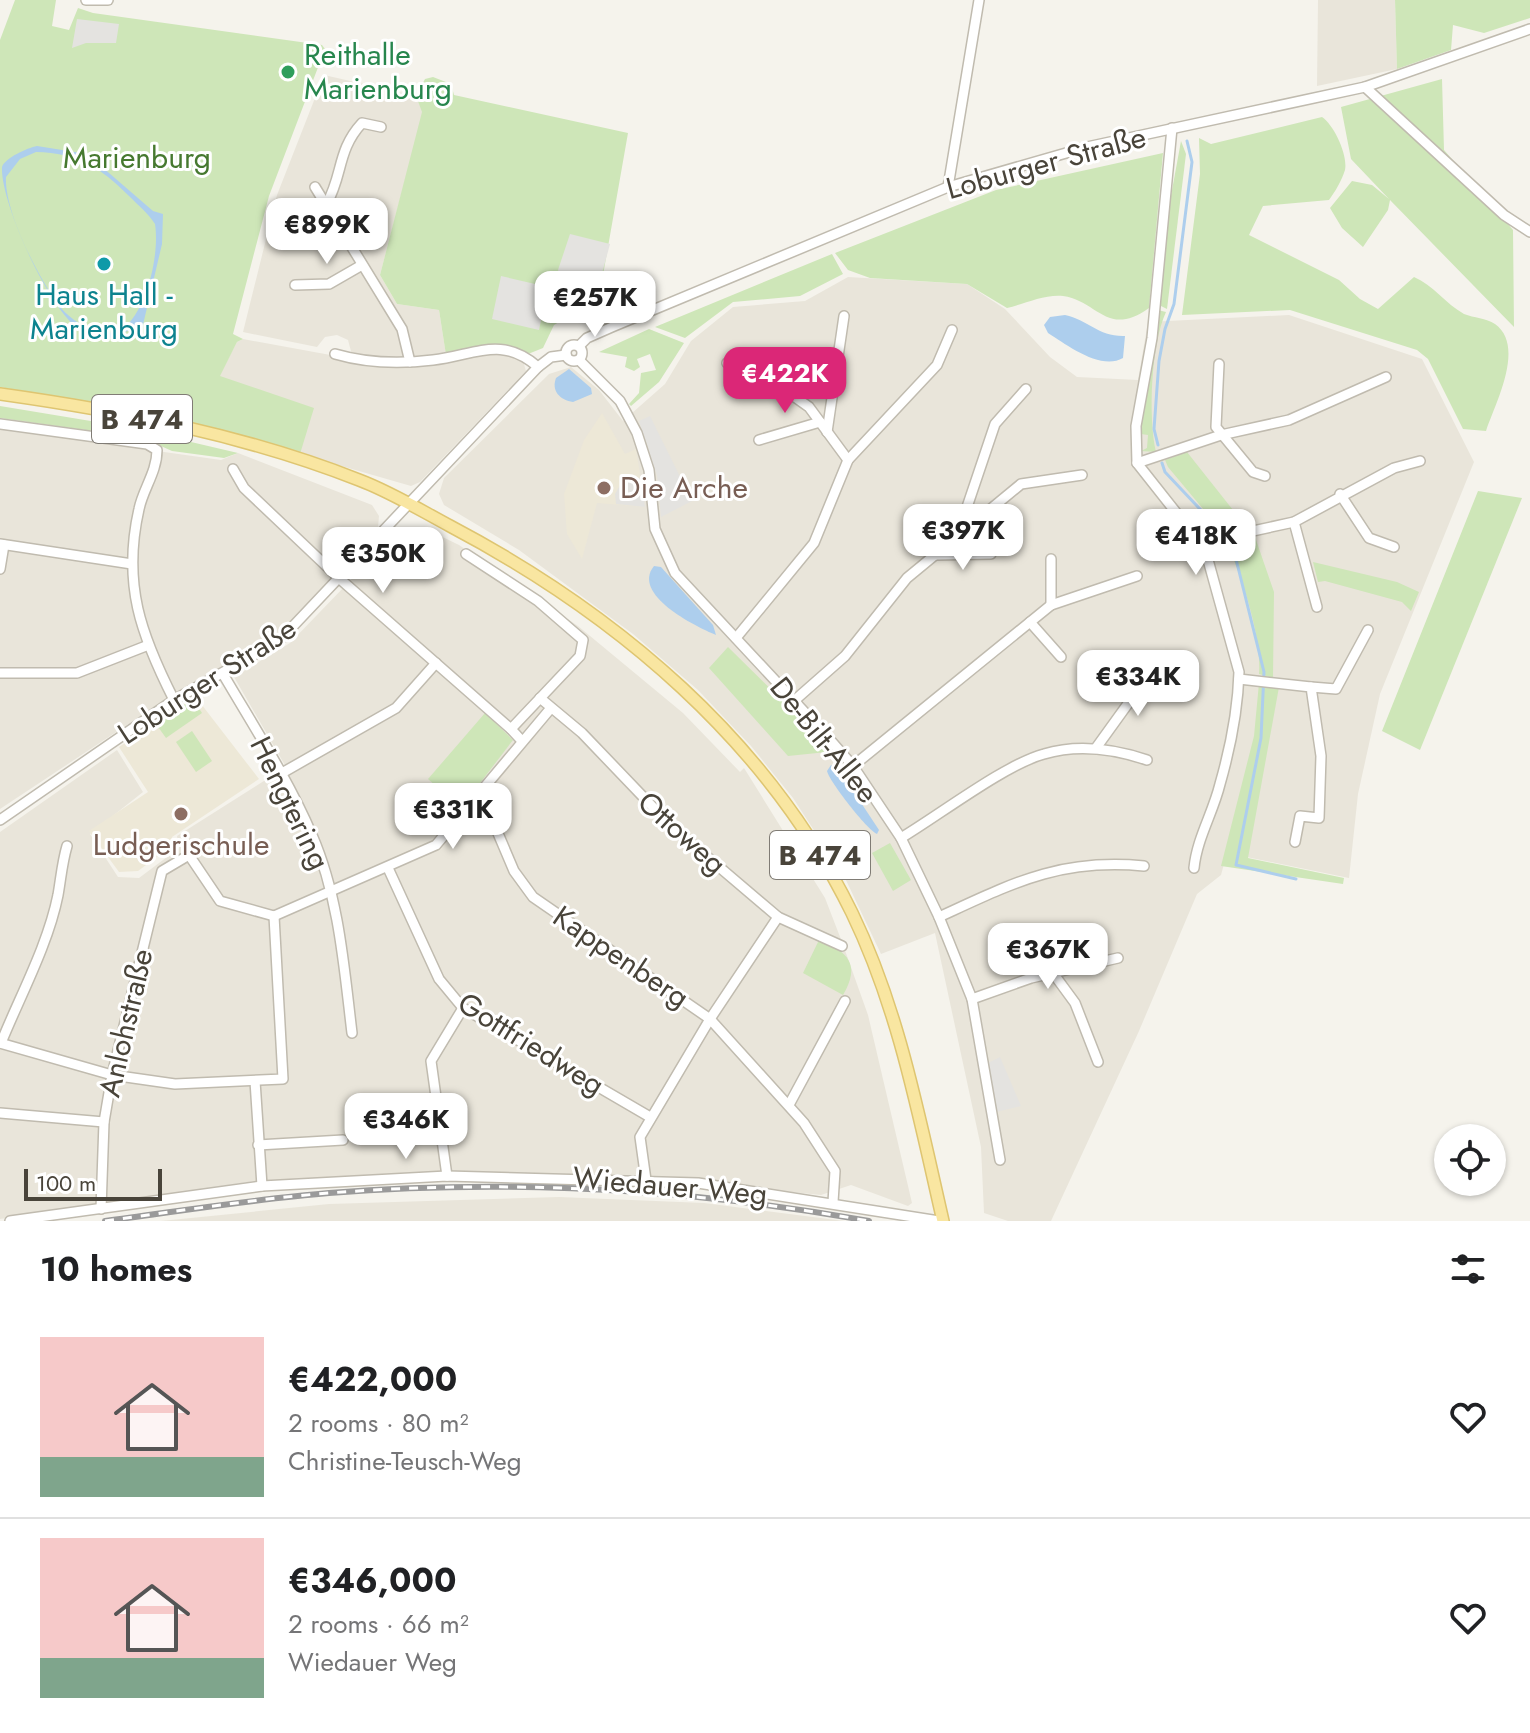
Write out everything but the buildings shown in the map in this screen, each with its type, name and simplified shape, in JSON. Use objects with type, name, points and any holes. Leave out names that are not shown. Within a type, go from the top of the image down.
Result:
[{"type":"main road","name":"B 474","points":[[0,394],[133,417],[258,447],[348,476],[411,504],[532,570],[624,637],[712,717],[774,788],[823,859],[867,946],[896,1028],[931,1167],[941,1221]]},
{"type":"street","points":[[86,0],[108,0]]},
{"type":"street","points":[[948,187],[979,0]]},
{"type":"street","name":"Loburger Straße","points":[[579,346],[587,338],[612,327],[948,187],[1016,165],[1365,87],[1530,29]]},
{"type":"street","points":[[1365,87],[1504,215],[1530,232]]},
{"type":"street","points":[[327,203],[343,146],[362,123],[381,127]]},
{"type":"street","points":[[1172,128],[1152,338],[1136,426],[1137,463],[1205,549],[1239,679],[1220,785],[1196,849],[1194,868]]},
{"type":"street","points":[[315,187],[402,329],[410,362]]},
{"type":"street","points":[[295,285],[329,284],[362,265]]},
{"type":"street","points":[[827,432],[844,316]]},
{"type":"street","points":[[736,638],[814,543],[848,460],[937,365],[952,330]]},
{"type":"street","points":[[570,346],[579,346],[582,353],[579,360],[571,361],[566,355],[570,346]]},
{"type":"street","points":[[335,354],[410,362],[500,348],[521,353],[538,367]]},
{"type":"street","name":"Loburger Straße","points":[[0,820],[174,700],[280,640],[538,367],[551,357],[566,355]]},
{"type":"street","name":"De-Bilt-Allee","points":[[579,360],[620,401],[637,433],[649,470],[655,529],[669,562],[684,583],[853,766],[901,838],[939,917],[972,999],[1000,1160]]},
{"type":"street","points":[[727,363],[785,390],[809,407],[848,460]]},
{"type":"street","points":[[1219,364],[1216,427],[1253,472],[1265,476]]},
{"type":"street","points":[[1137,463],[1221,435],[1289,420],[1386,377]]},
{"type":"street","points":[[965,529],[965,513],[995,424],[1026,389]]},
{"type":"street","points":[[759,440],[820,422]]},
{"type":"street","points":[[0,424],[147,444],[157,450],[157,461],[139,507],[132,564],[133,595],[146,646],[174,700]]},
{"type":"street","points":[[1205,549],[1222,538],[1294,522],[1340,494],[1394,468],[1420,461]]},
{"type":"street","points":[[233,469],[244,488],[340,579],[522,741]]},
{"type":"street","points":[[795,700],[845,656],[907,578],[1021,484],[1082,475]]},
{"type":"street","points":[[1340,494],[1369,538],[1394,547]]},
{"type":"street","points":[[1294,522],[1317,607]]},
{"type":"street","points":[[0,569],[2,545],[132,564]]},
{"type":"street","points":[[466,554],[538,601],[583,640],[580,656],[511,729]]},
{"type":"street","points":[[936,555],[991,554]]},
{"type":"street","points":[[1051,559],[1051,605]]},
{"type":"street","points":[[853,766],[1051,605],[1137,576]]},
{"type":"street","points":[[1030,622],[1061,657]]},
{"type":"street","points":[[1239,679],[1336,689],[1368,630]]},
{"type":"street","points":[[0,673],[77,673],[146,646]]},
{"type":"street","points":[[282,773],[396,708],[436,663]]},
{"type":"street","points":[[1096,748],[1153,669]]},
{"type":"street","name":"Hengtering","points":[[223,674],[282,773],[313,836],[331,892],[352,1033]]},
{"type":"street","points":[[1295,842],[1300,816],[1319,818],[1321,756],[1311,687]]},
{"type":"street","name":"Ottoweg","points":[[540,698],[582,733],[671,826],[778,917],[842,946]]},
{"type":"street","points":[[67,846],[59,873],[58,895],[45,934],[0,1043],[112,1075],[175,1084],[283,1079],[274,916],[436,845],[551,708]]},
{"type":"street","points":[[901,838],[999,776],[1043,754],[1096,748],[1147,760]]},
{"type":"street","name":"Kappenberg","points":[[480,791],[514,871],[533,897],[710,1019],[790,1103],[835,1171],[833,1202]]},
{"type":"street","name":"Anlohstraße","points":[[101,1209],[104,1122],[112,1075],[162,871],[189,855],[220,901],[274,916]]},
{"type":"street","points":[[939,917],[1024,878],[1085,863],[1144,866]]},
{"type":"street","name":"Gottfriedweg","points":[[388,868],[439,979],[463,1008],[650,1117]]},
{"type":"street","points":[[646,1180],[640,1137],[650,1117],[778,917]]},
{"type":"street","points":[[972,999],[1053,973],[1118,958]]},
{"type":"street","points":[[1053,973],[1075,1003],[1098,1062]]},
{"type":"street","points":[[790,1103],[845,1001]]},
{"type":"street","points":[[447,1176],[431,1061],[463,1008]]},
{"type":"street","points":[[255,1081],[262,1186]]},
{"type":"street","points":[[0,1113],[104,1122]]},
{"type":"street","points":[[258,1145],[343,1140]]},
{"type":"street","name":"Wiedauer Weg","points":[[10,1221],[262,1186],[447,1176],[698,1183],[941,1221]]},
{"type":"shaded area","points":[[1318,0],[1395,0],[1397,69],[1317,86]]},
{"type":"shaded area","points":[[77,19],[119,24],[116,43],[86,43],[72,48]]},
{"type":"shaded area","points":[[324,75],[416,96],[423,112],[380,275],[397,304],[439,310],[446,355],[410,359],[352,355],[348,340],[337,335],[325,337],[317,347],[243,332],[277,195]]},
{"type":"shaded area","points":[[570,234],[610,244],[597,292],[562,280],[558,270]]},
{"type":"shaded area","points":[[501,276],[548,287],[539,330],[492,319]]},
{"type":"shaded area","points":[[848,277],[967,284],[1005,309],[1050,357],[1077,377],[1138,380],[1148,322],[1289,315],[1422,359],[1474,462],[1380,694],[1358,794],[1349,878],[1227,853],[1221,875],[1197,894],[1139,1031],[1051,1221],[1008,1221],[984,1213],[981,1147],[935,933],[881,954],[845,878],[793,798],[751,746],[698,690],[633,634],[519,550],[444,505],[439,494],[444,478],[549,374],[571,367],[599,390],[623,421],[665,384],[691,341],[733,307],[805,301]]},
{"type":"shaded area","points":[[243,339],[385,365],[437,364],[482,353],[499,353],[523,361],[526,371],[420,482],[411,486],[300,454],[219,376],[237,342]]},
{"type":"shaded area","name":"Die Arche","points":[[602,413],[625,454],[636,449],[645,507],[597,503],[582,559],[567,534],[564,494],[584,440]]},
{"type":"shaded area","points":[[650,416],[692,501],[661,517],[657,475],[639,421]]},
{"type":"shaded area","points":[[0,427],[147,445],[157,451],[221,460],[238,453],[372,505],[379,516],[378,527],[287,628],[175,693],[0,809]]},
{"type":"shaded area","points":[[642,478],[645,507],[616,504],[615,494],[623,480]]},
{"type":"shaded area","points":[[422,527],[459,545],[578,626],[683,713],[740,772],[744,768],[825,898],[842,942],[868,1015],[912,1203],[908,1206],[851,1185],[821,1195],[635,1176],[440,1172],[255,1181],[0,1219],[0,832],[117,750],[143,792],[90,834],[118,877],[139,878],[179,848],[177,836],[286,767],[234,677],[290,643],[400,529]]},
{"type":"shaded area","points":[[195,696],[259,779],[172,837],[173,845],[138,871],[119,872],[89,831],[148,792],[119,747]]},
{"type":"shaded area","points":[[1000,1057],[1021,1106],[996,1112],[986,1064]]},
{"type":"shaded area","points":[[559,1197],[704,1203],[844,1221],[161,1221],[329,1204]]},
{"type":"green space","name":"Marienburg","points":[[15,0],[56,0],[52,26],[69,30],[78,8],[93,13],[322,45],[325,49],[269,196],[233,334],[243,339],[237,342],[220,376],[314,408],[300,454],[139,413],[0,387],[0,40]]},
{"type":"green space","points":[[1395,0],[1530,0],[1530,18],[1484,33],[1453,25],[1451,50],[1397,69]]},
{"type":"green space","points":[[433,77],[451,84],[454,95],[628,133],[599,298],[554,325],[543,348],[528,354],[503,344],[446,355],[439,310],[397,304],[380,275],[422,112],[416,96],[425,79]]},
{"type":"green space","points":[[1442,79],[1444,150],[1513,230],[1514,327],[1390,200],[1388,210],[1363,247],[1342,228],[1330,208],[1352,181],[1372,185],[1389,199],[1351,159],[1341,107]]},
{"type":"green space","points":[[1322,117],[1335,133],[1344,157],[1345,170],[1336,190],[1329,200],[1263,206],[1249,235],[1339,280],[1360,299],[1378,309],[1414,277],[1464,314],[1495,324],[1504,334],[1508,360],[1506,376],[1486,431],[1463,429],[1428,359],[1417,350],[1290,310],[1182,315],[1200,174],[1199,138],[1211,144]]},
{"type":"green space","points":[[1181,141],[1186,154],[1167,309],[1159,305],[1166,223]]},
{"type":"green space","points":[[1163,153],[1149,308],[1135,316],[1113,319],[1063,296],[1042,298],[1007,308],[967,284],[870,278],[848,270],[835,253],[996,190]]},
{"type":"green space","points":[[832,254],[843,274],[800,296],[733,302],[685,338],[655,327]]},
{"type":"green space","points":[[1158,310],[1166,312],[1157,342],[1152,381],[1156,452],[1141,451],[1147,448],[1148,435],[1141,434],[1141,430]]},
{"type":"green space","points":[[649,329],[684,343],[659,382],[631,406],[629,404],[639,393],[641,373],[656,370],[650,354],[637,359],[640,367],[634,371],[625,367],[627,357],[599,352]]},
{"type":"green space","points":[[0,406],[127,427],[238,453],[224,458],[172,451],[143,438],[0,418]]},
{"type":"green space","points":[[1187,452],[1248,529],[1224,534],[1168,467],[1165,460]]},
{"type":"green space","points":[[1478,491],[1522,498],[1420,750],[1382,731]]},
{"type":"green space","points":[[1255,537],[1274,592],[1273,678],[1259,674],[1250,607],[1226,542]]},
{"type":"green space","points":[[1313,562],[1397,582],[1419,592],[1411,611],[1402,602],[1325,581],[1318,582]]},
{"type":"green space","points":[[728,647],[793,711],[827,752],[788,756],[709,668]]},
{"type":"green space","points":[[1259,683],[1279,687],[1248,858],[1344,878],[1343,884],[1221,866],[1254,736]]},
{"type":"green space","points":[[193,699],[202,713],[166,738],[156,724]]},
{"type":"green space","points":[[485,713],[513,740],[461,808],[428,779]]},
{"type":"green space","points":[[192,731],[212,761],[196,772],[176,742]]},
{"type":"green space","points":[[890,843],[911,880],[893,891],[872,853]]},
{"type":"green space","points":[[819,940],[838,949],[849,960],[851,975],[843,995],[803,973]]},
{"type":"water","points":[[37,146],[87,154],[153,211],[163,214],[162,244],[142,329],[102,339],[84,333],[57,305],[43,282],[24,243],[50,292],[77,322],[92,329],[118,332],[136,313],[149,284],[156,237],[155,224],[146,213],[98,170],[76,159],[51,153],[36,152],[20,159],[6,177],[14,218],[9,205],[2,167],[22,151]]},
{"type":"water","points":[[1065,315],[1108,334],[1125,336],[1123,358],[1114,361],[1095,359],[1048,333],[1044,325],[1050,317]]},
{"type":"water","points":[[569,369],[591,388],[592,394],[573,402],[558,394],[556,378]]},
{"type":"water","points":[[654,566],[661,567],[713,625],[716,635],[681,617],[658,598],[649,577]]},
{"type":"water","points":[[831,765],[840,771],[879,830],[877,834],[857,815],[834,784],[827,771]]},
{"type":"waterway","points":[[1158,445],[1154,429],[1159,361],[1174,304],[1192,162],[1187,141]]},
{"type":"waterway","points":[[1162,463],[1165,472],[1232,543],[1264,672],[1261,738],[1236,865],[1296,879]]},
{"type":"railway","points":[[105,1221],[301,1196],[464,1187],[667,1194],[869,1221]]},
{"type":"place","name":"Reithalle Marienburg","points":[[288,72]]},
{"type":"place","name":"Haus Hall - Marienburg","points":[[104,264]]},
{"type":"place","name":"Die Arche","points":[[604,488]]},
{"type":"place","name":"Ludgerischule","points":[[181,814]]}]
